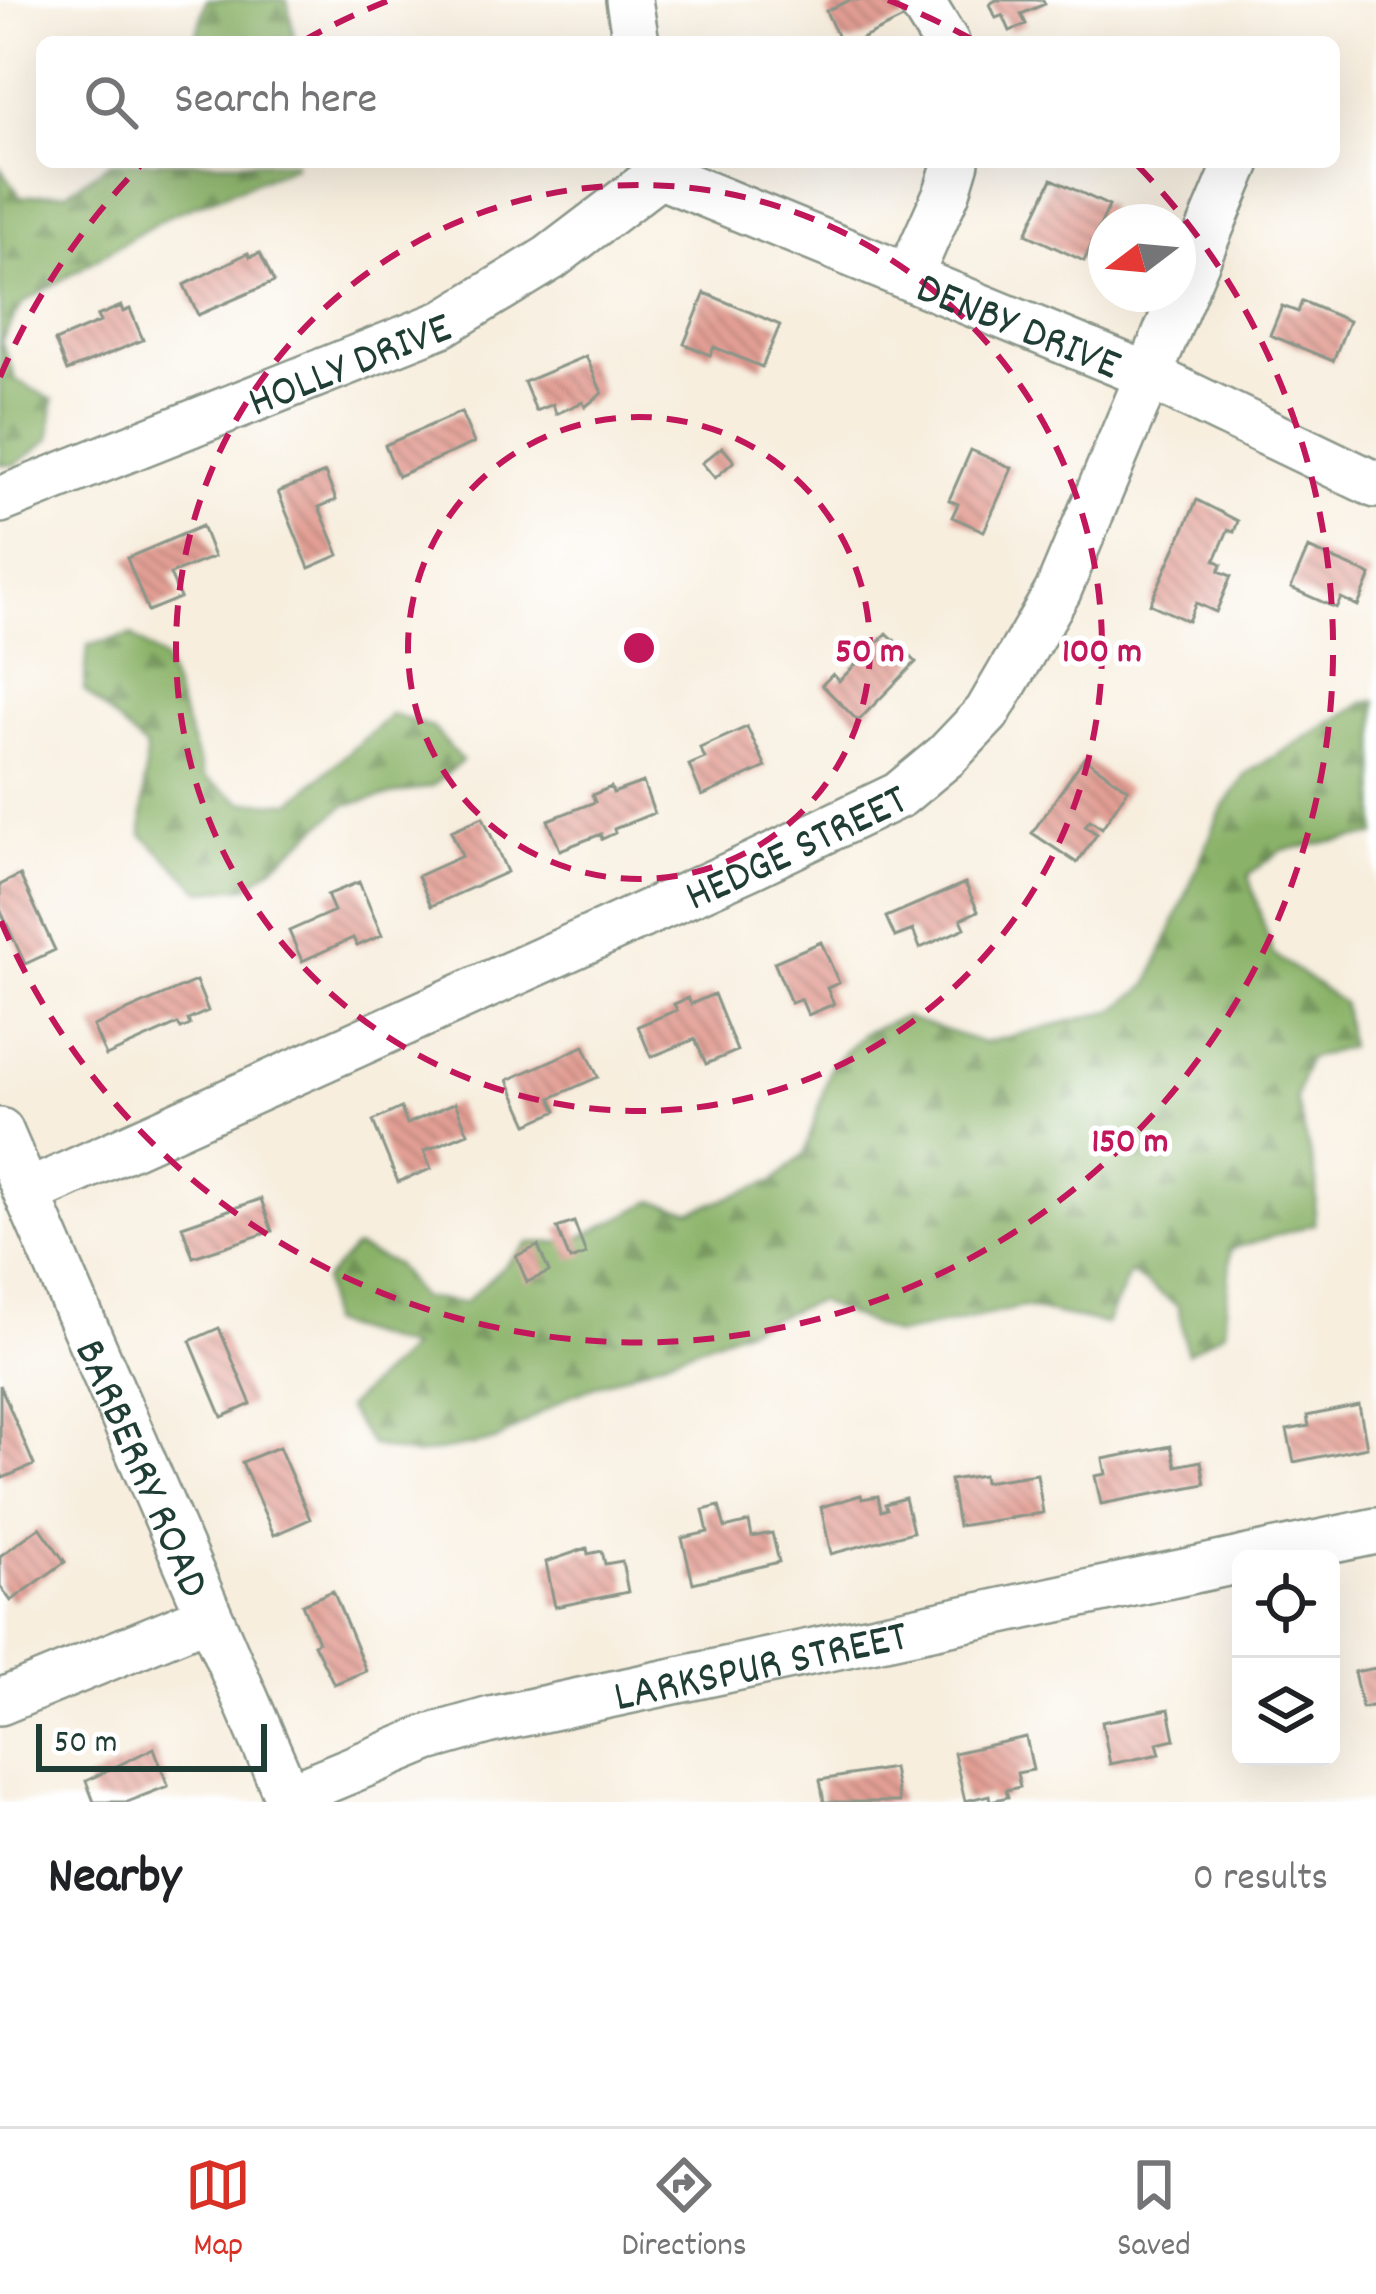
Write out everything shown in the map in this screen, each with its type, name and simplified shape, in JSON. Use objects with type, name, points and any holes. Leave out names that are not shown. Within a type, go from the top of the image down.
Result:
[{"type":"street","points":[[629,0],[635,36]]},
{"type":"street","points":[[920,0],[942,36]]},
{"type":"street","name":"DENBY DRIVE","points":[[658,168],[1147,375],[1376,485]]},
{"type":"street","name":"HOLLY DRIVE","points":[[0,500],[442,324],[550,258],[658,168]]},
{"type":"street","points":[[909,278],[954,168]]},
{"type":"street","name":"HEDGE STREET","points":[[27,1193],[729,876],[899,795],[946,756],[987,713],[1058,591],[1235,168]]},
{"type":"street","name":"BARBERRY ROAD","points":[[0,1131],[289,1799]]},
{"type":"street","name":"LARKSPUR STREET","points":[[1286,1550],[1376,1531]]},
{"type":"street","name":"LARKSPUR STREET","points":[[289,1799],[428,1738],[491,1720],[1232,1561]]},
{"type":"street","points":[[0,1702],[209,1616]]},
{"type":"green space","points":[[206,0],[287,0],[294,36],[197,36]]},
{"type":"green space","points":[[0,167],[21,197],[68,192],[102,168],[291,168],[170,215],[23,303],[1,341],[16,380],[53,400],[50,439],[15,465],[0,464]]},
{"type":"green space","points":[[131,635],[164,660],[204,778],[243,802],[291,803],[392,714],[433,728],[462,761],[432,786],[345,805],[248,887],[202,891],[142,835],[146,749],[84,690],[88,645]]},
{"type":"green space","points":[[1376,701],[1376,835],[1282,850],[1248,875],[1273,954],[1343,1003],[1349,1047],[1307,1059],[1296,1099],[1317,1182],[1314,1224],[1231,1249],[1224,1331],[1187,1353],[1178,1306],[1130,1273],[1106,1324],[1023,1307],[896,1335],[817,1301],[569,1396],[495,1441],[415,1455],[372,1446],[346,1408],[410,1348],[328,1323],[324,1280],[355,1247],[395,1264],[420,1298],[464,1303],[529,1243],[571,1242],[653,1201],[692,1211],[774,1181],[805,1153],[831,1066],[863,1033],[904,1017],[984,1043],[1115,1010],[1148,985],[1221,811],[1247,773],[1363,703]]},
{"type":"building","points":[[850,0],[901,0],[909,16],[867,36],[837,36],[826,11]]},
{"type":"building","points":[[1043,0],[1045,4],[1021,14],[1026,24],[1010,31],[1003,15],[996,18],[990,4]]},
{"type":"building","points":[[1052,179],[1105,204],[1088,204],[1084,261],[1026,234]]},
{"type":"building","points":[[248,253],[250,257],[260,253],[274,282],[198,315],[184,285]]},
{"type":"building","points":[[705,293],[780,325],[762,367],[714,347],[710,355],[684,344]]},
{"type":"building","points":[[1302,301],[1349,321],[1333,361],[1270,335],[1282,306],[1298,312]]},
{"type":"building","points":[[121,306],[123,312],[130,309],[143,340],[67,371],[55,341],[100,322],[97,316]]},
{"type":"building","points":[[586,356],[602,393],[585,407],[583,402],[556,414],[553,404],[536,411],[524,382]]},
{"type":"building","points":[[461,412],[474,443],[398,476],[385,445]]},
{"type":"building","points":[[722,447],[734,461],[715,478],[702,463]]},
{"type":"building","points":[[971,450],[1012,468],[984,531],[952,517],[958,504],[949,500]]},
{"type":"building","points":[[325,473],[336,500],[319,507],[339,555],[309,568],[278,492]]},
{"type":"building","points":[[1197,500],[1238,521],[1234,532],[1228,530],[1215,560],[1222,564],[1219,571],[1231,576],[1216,612],[1196,603],[1188,621],[1150,604]]},
{"type":"building","points":[[202,526],[214,557],[170,574],[180,598],[148,611],[127,558]]},
{"type":"building","points":[[1308,548],[1371,575],[1358,606],[1341,598],[1336,608],[1291,588]]},
{"type":"building","points":[[887,633],[916,662],[858,721],[822,685],[833,674],[839,681]]},
{"type":"building","points":[[747,727],[766,767],[702,796],[689,765],[705,758],[700,748]]},
{"type":"building","points":[[1084,758],[1128,789],[1102,828],[1090,820],[1085,826],[1097,834],[1077,863],[1032,833]]},
{"type":"building","points":[[643,782],[654,813],[602,839],[601,834],[560,850],[548,820],[595,802],[592,795],[611,787],[613,793]]},
{"type":"building","points":[[483,817],[507,872],[431,906],[418,876],[462,856],[451,831]]},
{"type":"building","points":[[20,875],[55,950],[25,964],[0,909],[0,885]]},
{"type":"building","points":[[359,882],[382,935],[357,946],[353,938],[302,961],[289,931],[334,911],[327,895]]},
{"type":"building","points":[[965,883],[978,911],[961,919],[965,928],[920,948],[913,930],[895,937],[886,917]]},
{"type":"building","points":[[821,942],[839,983],[827,988],[834,1004],[808,1015],[801,999],[791,1003],[774,962]]},
{"type":"building","points":[[196,981],[208,1011],[188,1020],[190,1025],[181,1029],[178,1024],[106,1056],[93,1026]]},
{"type":"building","points":[[714,994],[737,1051],[706,1064],[695,1039],[651,1057],[638,1026],[677,1010],[674,1004],[688,998],[691,1004]]},
{"type":"building","points":[[584,1046],[598,1077],[551,1098],[557,1111],[528,1124],[508,1080]]},
{"type":"building","points":[[455,1103],[468,1133],[424,1151],[431,1169],[398,1182],[373,1121],[401,1108],[407,1124]]},
{"type":"building","points":[[261,1199],[272,1231],[193,1257],[182,1226]]},
{"type":"building","points":[[574,1222],[586,1254],[570,1260],[557,1228]]},
{"type":"building","points":[[538,1246],[549,1272],[527,1282],[516,1256]]},
{"type":"building","points":[[219,1328],[251,1404],[222,1417],[190,1341]]},
{"type":"building","points":[[0,1385],[34,1465],[3,1478],[0,1470]]},
{"type":"building","points":[[1359,1405],[1367,1447],[1294,1462],[1287,1430],[1309,1426],[1307,1416]]},
{"type":"building","points":[[1171,1446],[1176,1466],[1201,1461],[1205,1484],[1101,1504],[1095,1476],[1106,1474],[1103,1459]]},
{"type":"building","points":[[279,1447],[310,1519],[274,1535],[242,1462]]},
{"type":"building","points":[[1037,1474],[1043,1513],[958,1526],[950,1480],[983,1475],[984,1482]]},
{"type":"building","points":[[861,1495],[862,1499],[878,1496],[881,1511],[887,1509],[885,1504],[905,1498],[913,1532],[831,1554],[821,1507]]},
{"type":"building","points":[[719,1506],[725,1528],[749,1522],[752,1537],[772,1533],[779,1562],[693,1583],[682,1538],[708,1532],[703,1510]]},
{"type":"building","points":[[40,1527],[65,1562],[11,1601],[0,1586],[0,1556]]},
{"type":"building","points":[[587,1548],[588,1554],[602,1551],[605,1564],[622,1561],[628,1592],[555,1607],[546,1562]]},
{"type":"building","points":[[333,1591],[366,1671],[334,1684],[314,1644],[318,1642],[302,1604]]},
{"type":"building","points":[[1376,1668],[1376,1705],[1362,1708],[1354,1672]]},
{"type":"building","points":[[1169,1709],[1175,1739],[1157,1743],[1160,1754],[1110,1764],[1102,1722]]},
{"type":"building","points":[[1026,1737],[1033,1770],[1017,1773],[1020,1787],[1006,1790],[1008,1797],[990,1801],[989,1795],[965,1801],[954,1753]]},
{"type":"building","points":[[154,1748],[168,1786],[127,1802],[94,1802],[86,1781]]},
{"type":"building","points":[[893,1768],[899,1802],[824,1802],[820,1780]]}]
